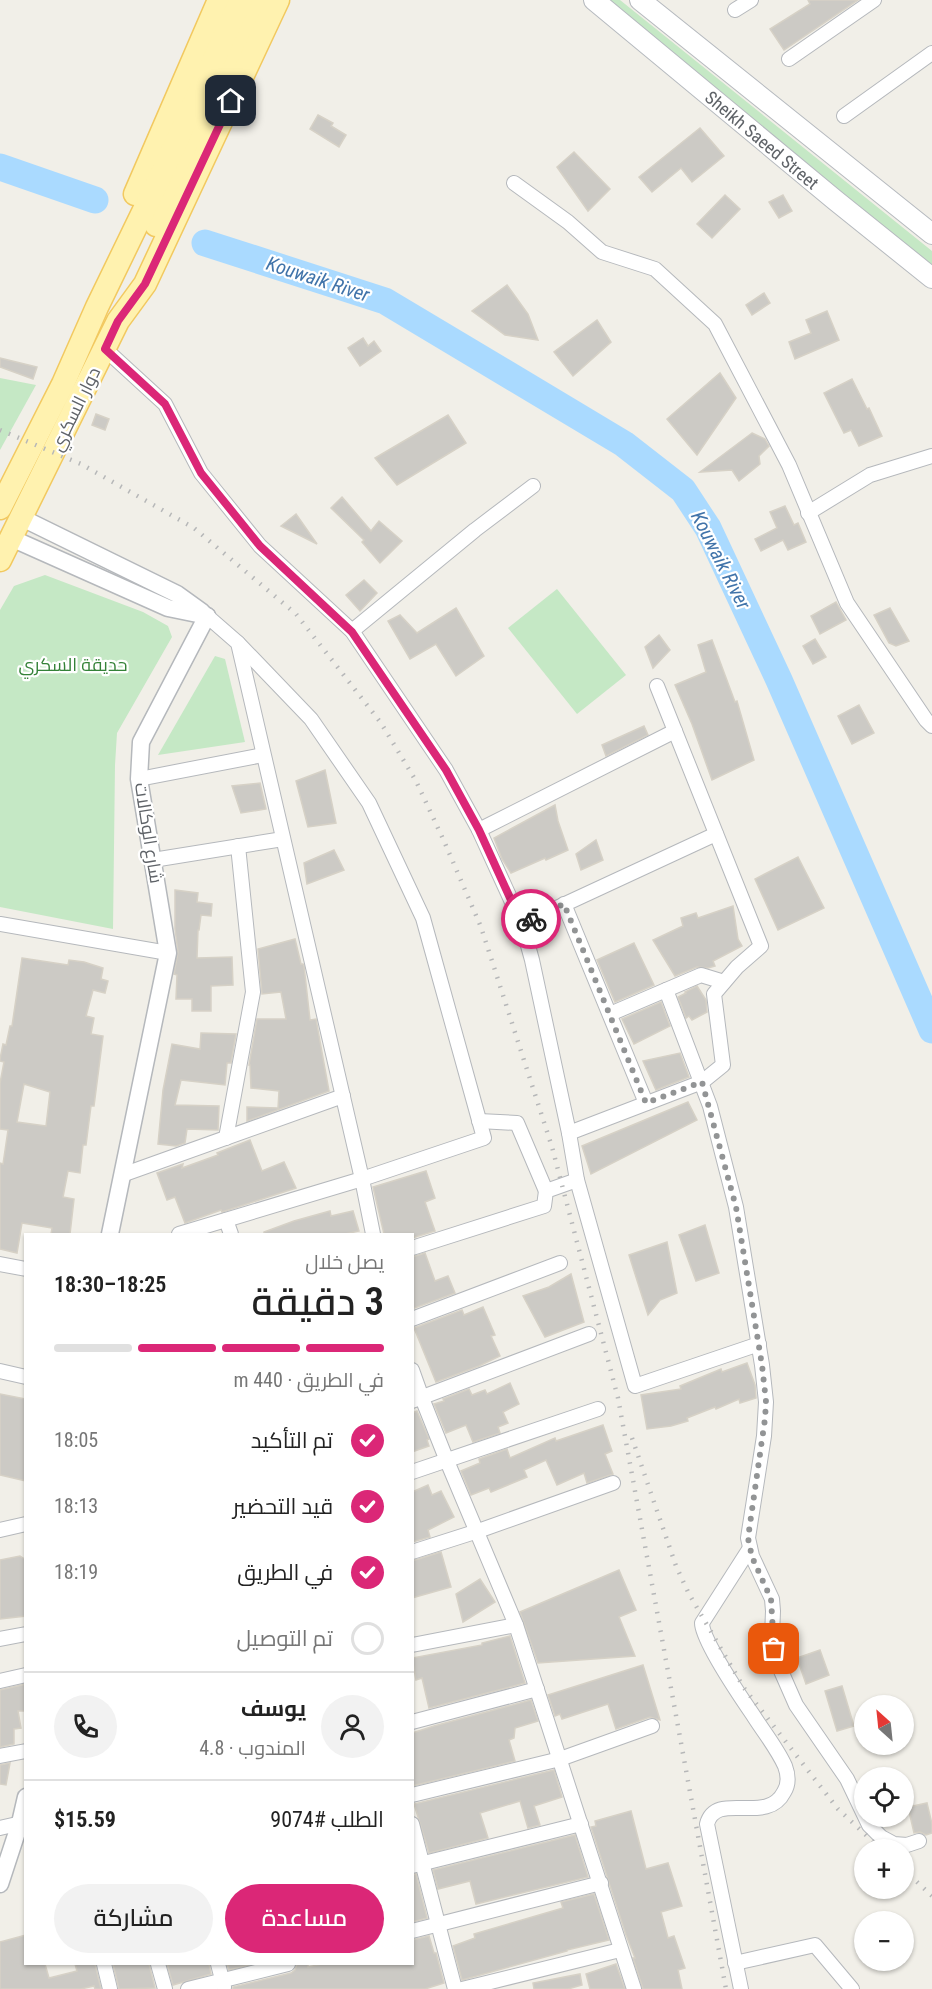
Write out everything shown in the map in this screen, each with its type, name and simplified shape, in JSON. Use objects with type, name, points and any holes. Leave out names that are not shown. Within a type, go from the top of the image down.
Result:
[{"type":"main road","points":[[97,307],[116,240],[219,0]]},
{"type":"main road","points":[[118,321],[130,281],[168,178],[241,0]]},
{"type":"main road","points":[[1,503],[63,384],[97,307],[168,178],[258,0]]},
{"type":"main road","name":"دوار السكري","points":[[0,560],[118,321],[145,284],[278,0]]},
{"type":"main road","name":"Sheikh Saeed Street","points":[[594,0],[932,278]]},
{"type":"main road","name":"Sheikh Saeed Street","points":[[640,0],[932,234]]},
{"type":"street","points":[[735,10],[751,0]]},
{"type":"street","points":[[789,59],[874,0]]},
{"type":"street","points":[[844,116],[932,53]]},
{"type":"street","points":[[514,183],[568,222],[602,252],[655,269],[715,324],[789,465],[847,603],[932,726]]},
{"type":"street","points":[[105,349],[165,404],[201,473],[260,546],[352,632],[446,770],[479,830],[522,924],[532,960],[577,1180],[635,1386],[759,1344]]},
{"type":"street","points":[[808,513],[870,476],[932,456]]},
{"type":"street","points":[[352,632],[475,530],[533,486]]},
{"type":"street","points":[[16,528],[168,608],[207,616],[238,643],[310,719],[369,803],[423,918],[480,1121],[484,1138],[362,1179],[182,1233]]},
{"type":"street","name":"شارع الوكالات","points":[[110,1233],[168,953],[138,779],[141,742],[207,616]]},
{"type":"street","points":[[238,643],[373,1233]]},
{"type":"street","points":[[569,1133],[702,1082],[723,1065],[714,994],[736,967],[761,946],[657,686]]},
{"type":"street","points":[[479,830],[675,731]]},
{"type":"street","points":[[138,779],[263,755]]},
{"type":"street","points":[[522,924],[716,834]]},
{"type":"street","points":[[153,860],[283,839]]},
{"type":"street","points":[[226,1138],[253,992],[238,846]]},
{"type":"street","points":[[564,904],[646,1103]]},
{"type":"street","points":[[0,924],[168,953]]},
{"type":"street","points":[[610,1014],[700,975],[724,982]]},
{"type":"street","points":[[666,990],[702,1082],[736,1207],[759,1344],[765,1385],[765,1419],[749,1528],[750,1548],[771,1599],[774,1649],[783,1678],[796,1705],[848,1779],[865,1818],[875,1831],[894,1844],[907,1845],[919,1841]]},
{"type":"street","points":[[122,1175],[343,1096]]},
{"type":"street","points":[[414,1247],[544,1206],[546,1191],[517,1123],[480,1121]]},
{"type":"street","points":[[546,1191],[577,1180]]},
{"type":"street","points":[[226,1220],[231,1233]]},
{"type":"street","points":[[414,1318],[560,1263]]},
{"type":"street","points":[[0,1264],[24,1269]]},
{"type":"street","points":[[417,1400],[589,1334]]},
{"type":"street","points":[[0,1371],[24,1377]]},
{"type":"street","points":[[414,1382],[417,1400],[478,1531],[516,1625],[634,1989]]},
{"type":"street","points":[[414,1471],[598,1409]]},
{"type":"street","points":[[414,1551],[613,1483]]},
{"type":"street","points":[[0,1530],[24,1524]]},
{"type":"street","points":[[741,1989],[708,1829],[708,1819],[719,1809],[767,1807],[783,1795],[788,1776],[780,1758],[736,1690],[702,1627],[704,1618],[750,1548]]},
{"type":"street","points":[[414,1645],[516,1625]]},
{"type":"street","points":[[0,1639],[24,1634]]},
{"type":"street","points":[[0,1681],[24,1675]]},
{"type":"street","points":[[414,1721],[537,1689]]},
{"type":"street","points":[[414,1795],[560,1759],[652,1726]]},
{"type":"street","points":[[0,1756],[24,1751]]},
{"type":"street","points":[[0,1828],[23,1823]]},
{"type":"street","points":[[0,1884],[23,1823]]},
{"type":"street","points":[[418,1865],[581,1824]]},
{"type":"street","points":[[414,1838],[418,1865],[438,1925],[455,1989]]},
{"type":"street","points":[[414,1931],[601,1883]]},
{"type":"street","points":[[735,1963],[815,1945],[852,1989]]},
{"type":"street","points":[[462,1989],[620,1950]]},
{"type":"street","points":[[104,1965],[110,1989]]},
{"type":"street","points":[[158,1965],[165,1989]]},
{"type":"street","points":[[218,1965],[224,1985]]},
{"type":"street","points":[[188,1989],[224,1985],[285,1965]]},
{"type":"green space","points":[[609,0],[620,0],[932,251],[932,265],[851,199]]},
{"type":"green space","points":[[0,378],[36,385],[0,450]]},
{"type":"green space","name":"حديقة السكري","points":[[45,575],[143,612],[168,626],[172,637],[117,733],[113,929],[0,907],[0,610],[14,586]]},
{"type":"green space","points":[[557,589],[626,675],[577,714],[508,628]]},
{"type":"green space","points":[[215,656],[225,659],[245,742],[158,755]]},
{"type":"building","points":[[808,0],[858,0],[784,50],[770,29],[810,4]]},
{"type":"building","points":[[318,115],[333,123],[331,126],[346,135],[339,147],[310,129]]},
{"type":"building","points":[[700,128],[724,156],[692,182],[681,168],[652,192],[639,177]]},
{"type":"building","points":[[574,152],[610,189],[588,211],[557,167]]},
{"type":"building","points":[[725,195],[740,209],[712,238],[697,224]]},
{"type":"building","points":[[783,195],[792,211],[779,218],[769,202]]},
{"type":"building","points":[[507,285],[528,314],[538,340],[505,335],[472,311]]},
{"type":"building","points":[[764,293],[770,303],[752,315],[746,305]]},
{"type":"building","points":[[827,311],[839,340],[795,359],[789,342],[811,333],[806,320]]},
{"type":"building","points":[[597,320],[611,342],[573,376],[554,352]]},
{"type":"building","points":[[363,338],[368,346],[374,341],[381,351],[360,366],[348,348]]},
{"type":"building","points":[[0,358],[37,367],[33,379],[0,367]]},
{"type":"building","points":[[720,373],[736,398],[697,455],[667,419]]},
{"type":"building","points":[[852,379],[882,436],[859,446],[851,430],[844,433],[824,393]]},
{"type":"building","points":[[96,414],[109,419],[105,430],[92,425]]},
{"type":"building","points":[[448,415],[466,443],[397,485],[375,458]]},
{"type":"building","points":[[752,433],[765,439],[769,446],[759,456],[760,464],[739,481],[732,470],[700,472]]},
{"type":"building","points":[[342,497],[371,531],[379,521],[402,541],[380,563],[362,542],[364,540],[331,508]]},
{"type":"building","points":[[785,506],[794,525],[798,523],[806,542],[788,550],[783,540],[761,551],[755,539],[777,528],[770,512]]},
{"type":"building","points":[[296,514],[317,544],[281,526]]},
{"type":"building","points":[[364,580],[377,593],[360,611],[346,595]]},
{"type":"building","points":[[836,602],[846,620],[820,634],[811,616]]},
{"type":"building","points":[[456,608],[484,656],[456,676],[436,644],[410,659],[388,621],[400,615],[417,633]]},
{"type":"building","points":[[890,608],[909,641],[896,646],[889,643],[874,615]]},
{"type":"building","points":[[659,635],[670,650],[653,668],[645,647]]},
{"type":"building","points":[[815,639],[826,657],[813,664],[803,646]]},
{"type":"building","points":[[712,640],[735,702],[737,701],[754,760],[712,780],[675,685],[706,672],[698,645]]},
{"type":"building","points":[[859,705],[874,733],[852,744],[838,716]]},
{"type":"building","points":[[644,726],[648,735],[606,756],[602,745]]},
{"type":"building","points":[[325,770],[336,823],[308,827],[296,781]]},
{"type":"building","points":[[260,783],[266,809],[241,813],[232,786]]},
{"type":"building","points":[[555,805],[568,850],[511,873],[502,859],[494,838]]},
{"type":"building","points":[[596,840],[603,860],[581,870],[576,854]]},
{"type":"building","points":[[334,850],[344,870],[307,884],[304,863]]},
{"type":"building","points":[[798,857],[824,908],[778,930],[755,879]]},
{"type":"building","points":[[175,890],[198,893],[197,902],[212,904],[211,916],[201,915],[197,958],[232,957],[233,985],[211,986],[211,1011],[192,1011],[192,999],[176,999],[177,975],[174,974],[178,952],[175,929]]},
{"type":"building","points":[[733,906],[738,939],[742,946],[713,961],[715,966],[697,967],[675,976],[653,940],[683,926],[681,918],[696,913],[698,918]]},
{"type":"building","points":[[295,939],[301,964],[304,966],[310,1020],[316,1019],[329,1091],[247,1121],[247,1107],[278,1108],[279,1091],[251,1088],[249,1065],[257,1019],[286,1019],[281,992],[262,994],[258,949]]},
{"type":"building","points":[[634,943],[654,985],[615,1002],[597,960]]},
{"type":"building","points":[[22,958],[68,965],[69,960],[103,968],[101,979],[108,981],[105,993],[93,990],[86,1016],[94,1018],[91,1034],[103,1036],[94,1106],[91,1106],[80,1173],[68,1171],[63,1197],[74,1199],[70,1233],[51,1233],[52,1228],[22,1223],[17,1253],[0,1249],[0,1163],[3,1164],[8,1130],[0,1129],[0,1083],[4,1062],[0,1059],[10,1026],[12,1026]],"holes":[[[24,1084],[50,1092],[46,1126],[17,1122]]]},
{"type":"building","points":[[697,986],[706,1000],[707,1012],[692,1020],[689,1016],[686,1018],[678,997]]},
{"type":"building","points":[[661,1002],[670,1026],[634,1044],[622,1019]]},
{"type":"building","points":[[201,1033],[236,1034],[231,1063],[227,1063],[225,1085],[181,1080],[175,1105],[219,1106],[218,1130],[187,1129],[185,1143],[176,1146],[158,1144],[163,1090],[172,1044],[200,1049]]},
{"type":"building","points":[[680,1053],[689,1077],[656,1090],[643,1061]]},
{"type":"building","points":[[688,1102],[697,1120],[591,1174],[582,1146]]},
{"type":"building","points":[[250,1140],[262,1171],[284,1162],[296,1188],[185,1223],[175,1197],[167,1200],[157,1173],[183,1164],[182,1168]]},
{"type":"building","points":[[426,1171],[435,1198],[425,1202],[435,1231],[414,1237],[414,1233],[384,1233],[373,1187]]},
{"type":"building","points":[[330,1211],[331,1216],[353,1211],[359,1231],[350,1233],[264,1233],[294,1221]]},
{"type":"building","points":[[705,1225],[719,1273],[696,1281],[679,1235]]},
{"type":"building","points":[[667,1242],[677,1293],[660,1300],[648,1315],[629,1255]]},
{"type":"building","points":[[425,1253],[435,1281],[448,1276],[455,1293],[414,1308],[414,1256]]},
{"type":"building","points":[[571,1274],[584,1322],[545,1337],[523,1296],[549,1287]]},
{"type":"building","points":[[483,1307],[495,1335],[491,1336],[500,1356],[436,1382],[414,1328],[462,1310],[464,1315]]},
{"type":"building","points":[[747,1363],[755,1385],[756,1398],[740,1403],[739,1399],[687,1418],[688,1421],[647,1429],[641,1395],[681,1389],[680,1386],[721,1369],[722,1372]]},
{"type":"building","points":[[510,1383],[519,1404],[503,1412],[508,1423],[498,1427],[500,1433],[473,1442],[466,1425],[446,1433],[434,1404],[469,1389],[472,1395],[485,1390],[487,1394]]},
{"type":"building","points":[[0,1394],[24,1399],[24,1481],[0,1475]]},
{"type":"building","points":[[417,1411],[429,1439],[427,1440],[429,1446],[414,1451],[414,1412]]},
{"type":"building","points":[[603,1425],[612,1451],[605,1454],[613,1474],[587,1483],[584,1473],[557,1485],[546,1460],[524,1470],[527,1477],[491,1492],[489,1488],[471,1495],[461,1471],[480,1463],[479,1459],[507,1449],[510,1458],[555,1438],[556,1441]]},
{"type":"building","points":[[428,1485],[432,1495],[441,1491],[454,1517],[428,1530],[430,1537],[414,1541],[414,1491]]},
{"type":"building","points":[[441,1552],[451,1587],[414,1597],[414,1560]]},
{"type":"building","points":[[20,1556],[24,1559],[24,1616],[0,1619],[0,1560]]},
{"type":"building","points":[[619,1570],[636,1610],[619,1617],[635,1656],[538,1663],[520,1612]]},
{"type":"building","points":[[480,1579],[495,1602],[463,1622],[456,1594]]},
{"type":"building","points":[[510,1636],[525,1683],[429,1708],[422,1678],[416,1680],[414,1658],[482,1645],[482,1643]]},
{"type":"building","points":[[820,1650],[829,1675],[806,1684],[797,1658]]},
{"type":"building","points":[[643,1665],[660,1720],[650,1717],[616,1729],[608,1704],[562,1719],[560,1714],[555,1716],[548,1695]]},
{"type":"building","points":[[24,1684],[24,1711],[18,1711],[21,1728],[14,1729],[14,1744],[0,1747],[0,1690]]},
{"type":"building","points":[[842,1686],[854,1726],[837,1731],[825,1691]]},
{"type":"building","points":[[531,1700],[538,1721],[515,1728],[514,1738],[509,1740],[515,1761],[414,1786],[414,1732]]},
{"type":"building","points":[[10,1763],[6,1785],[0,1784],[0,1765]]},
{"type":"building","points":[[554,1770],[562,1797],[534,1806],[540,1825],[528,1828],[520,1801],[480,1813],[488,1838],[429,1853],[414,1804]]},
{"type":"building","points":[[927,1803],[932,1833],[926,1835],[920,1832],[914,1833],[914,1806]]},
{"type":"building","points":[[631,1811],[646,1869],[668,1863],[682,1906],[661,1912],[668,1938],[674,1936],[685,1968],[678,1970],[682,1989],[643,1989],[633,1958],[635,1958],[591,1827],[596,1826],[595,1821]]},
{"type":"building","points":[[575,1835],[588,1877],[476,1904],[470,1881],[438,1889],[433,1870]]},
{"type":"building","points":[[414,1874],[416,1874],[427,1918],[414,1921]]},
{"type":"building","points":[[594,1894],[609,1940],[462,1980],[453,1946],[475,1938],[474,1934],[563,1908],[561,1902]]},
{"type":"building","points":[[24,1936],[24,1965],[45,1965],[49,1978],[77,1971],[75,1965],[95,1965],[101,1989],[95,1989],[94,1986],[81,1989],[0,1989],[0,1942]]},
{"type":"building","points":[[429,1936],[444,1983],[425,1989],[233,1989],[233,1987],[291,1973],[297,1965],[308,1965],[308,1967],[317,1965],[414,1965],[414,1940]]},
{"type":"building","points":[[616,1964],[625,1989],[590,1989],[586,1974]]},
{"type":"building","points":[[113,1965],[149,1965],[155,1988],[119,1989]]},
{"type":"building","points":[[167,1965],[209,1965],[211,1974],[173,1985]]},
{"type":"building","points":[[227,1965],[249,1965],[229,1970]]},
{"type":"building","points":[[580,1974],[582,1985],[568,1989],[534,1989],[533,1983]]},
{"type":"waterway","name":"Kouwaik River","points":[[0,167],[95,200]]},
{"type":"waterway","name":"Kouwaik River","points":[[205,243],[385,301],[624,444],[683,490],[708,528],[779,680],[932,1030]]},
{"type":"railway","points":[[0,430],[81,464],[194,528],[296,614],[381,723],[416,781],[444,841],[481,927],[552,1147],[618,1398],[726,1989]]},
{"type":"railway","points":[[632,1438],[676,1566],[689,1594],[744,1688],[838,1809],[870,1839]]},
{"type":"railway","points":[[914,1879],[932,1896]]},
{"type":"way so far","points":[[531,919],[564,904],[646,1103],[702,1082],[710,1106],[736,1207],[765,1385],[764,1436],[748,1538],[752,1557],[771,1599],[774,1649]]},
{"type":"route","points":[[231,101],[145,284],[118,321],[105,349],[165,404],[201,473],[260,546],[352,632],[446,770],[479,830],[522,924],[531,919]]}]
